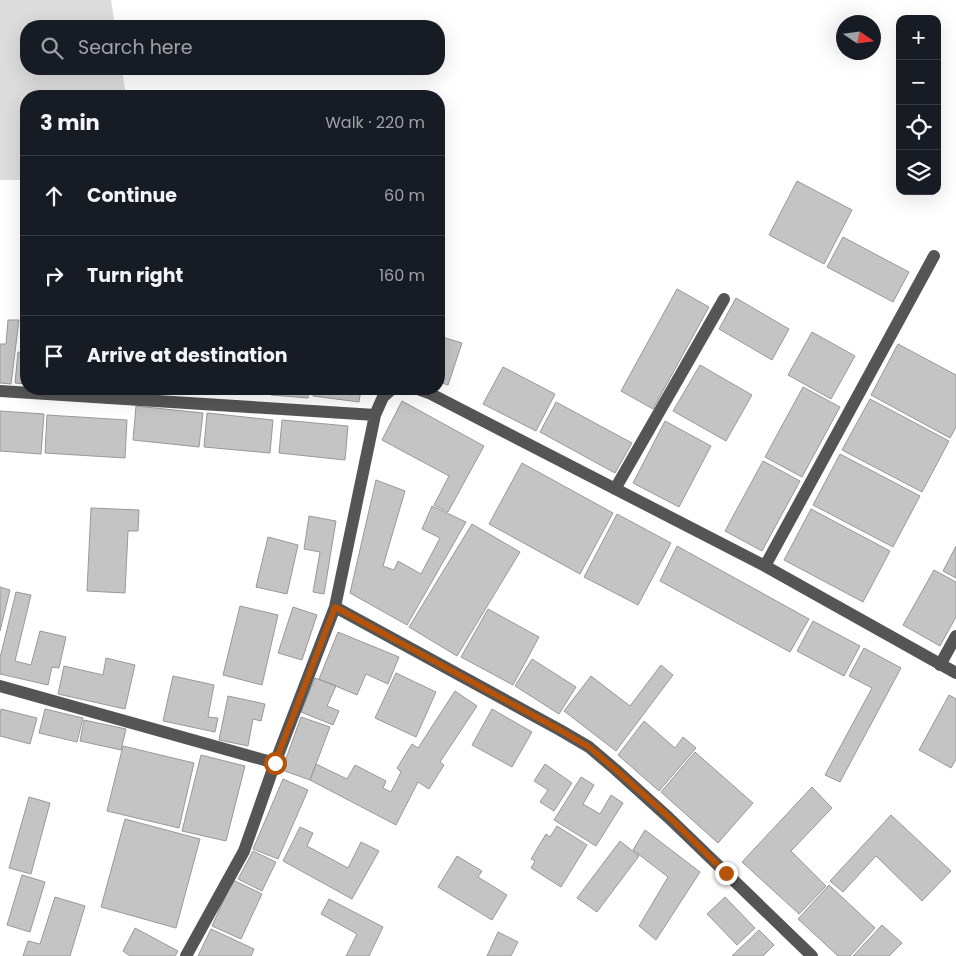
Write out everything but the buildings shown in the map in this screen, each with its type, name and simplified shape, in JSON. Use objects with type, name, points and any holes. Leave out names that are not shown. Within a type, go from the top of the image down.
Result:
[{"type":"street","points":[[765,566],[934,256]]},
{"type":"street","points":[[615,489],[724,299]]},
{"type":"street","points":[[0,391],[20,392]]},
{"type":"street","points":[[60,395],[375,416]]},
{"type":"street","points":[[186,956],[244,851],[275,763],[335,607],[375,416],[385,395]]},
{"type":"street","points":[[434,395],[765,566],[956,673]]},
{"type":"street","points":[[335,607],[589,747],[670,818],[812,956]]},
{"type":"street","points":[[940,665],[956,636]]},
{"type":"street","points":[[0,686],[275,763]]},
{"type":"shaded area","points":[[0,0],[111,0],[114,20],[20,20],[20,75],[123,75],[125,90],[20,90],[20,180],[0,180]]},
{"type":"route","points":[[275,763],[335,607],[589,747],[670,818],[726,873]]}]
